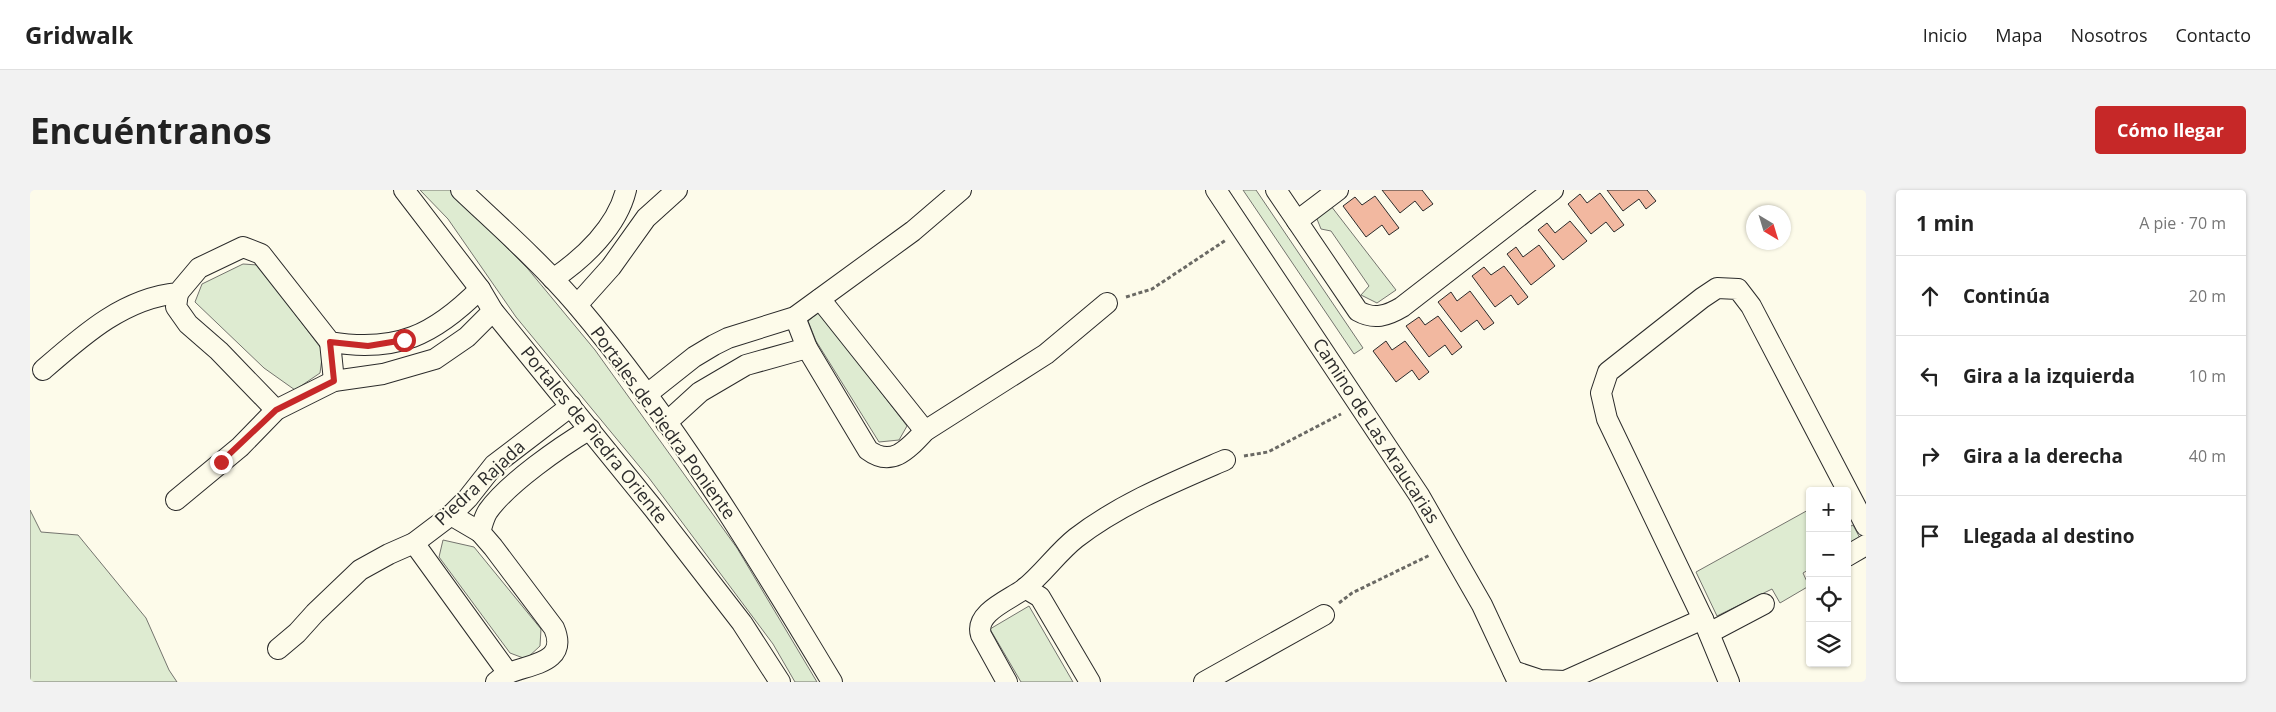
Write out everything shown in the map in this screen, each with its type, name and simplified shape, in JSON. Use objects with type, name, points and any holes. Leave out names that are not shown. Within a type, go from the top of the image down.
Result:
[{"type":"street","name":"Portales de Piedra Oriente","points":[[404,190],[480,289],[493,311],[590,429],[742,624],[780,682]]},
{"type":"street","name":"Portales de Piedra Poniente","points":[[461,190],[554,279],[666,422],[692,457],[736,525],[832,682]]},
{"type":"street","points":[[554,279],[580,259],[600,237],[619,210],[626,190]]},
{"type":"street","points":[[576,305],[611,267],[646,218],[677,190]]},
{"type":"street","points":[[646,396],[694,357],[714,345],[728,338],[795,316],[913,232],[961,190]]},
{"type":"street","name":"Camino de Las Araucarias","points":[[1216,190],[1424,502],[1482,605],[1515,677]]},
{"type":"street","points":[[1276,190],[1358,311],[1375,317],[1390,314],[1402,307],[1553,190]]},
{"type":"street","points":[[1297,221],[1338,190]]},
{"type":"street","points":[[276,410],[219,351],[188,324],[176,307],[178,293],[199,268],[220,256],[243,247],[261,254],[330,342],[334,381]]},
{"type":"street","points":[[1729,682],[1706,626],[1607,419],[1601,393],[1608,372],[1718,288],[1738,289],[1746,296],[1866,526]]},
{"type":"street","points":[[330,342],[368,346],[404,340],[439,325],[454,315],[480,289]]},
{"type":"street","points":[[43,370],[78,339],[111,315],[161,295],[178,293]]},
{"type":"street","points":[[820,299],[925,431]]},
{"type":"street","points":[[795,316],[807,348],[868,450],[877,457],[888,458],[909,448],[925,431],[1046,354],[1107,303]]},
{"type":"street","points":[[176,500],[240,446],[276,410],[334,381],[383,374],[435,359],[467,337],[493,311]]},
{"type":"street","points":[[666,422],[700,392],[746,364],[807,348]]},
{"type":"street","name":"Piedra Rajada","points":[[278,648],[297,633],[360,570],[414,543],[452,514],[494,465],[571,406]]},
{"type":"street","points":[[480,532],[487,512],[505,494],[556,451],[590,429]]},
{"type":"street","points":[[1007,682],[981,635],[979,629],[983,617],[1025,588],[1076,539],[1120,510],[1225,460]]},
{"type":"street","points":[[414,543],[502,678],[545,662],[553,654],[557,644],[557,636],[515,576],[480,532],[452,514]]},
{"type":"street","points":[[1851,554],[1866,546]]},
{"type":"street","points":[[1025,588],[1040,597],[1090,682]]},
{"type":"street","points":[[1515,677],[1564,681],[1764,604]]},
{"type":"street","points":[[1204,682],[1324,616]]},
{"type":"path","points":[[1107,303],[1152,289],[1227,239]]},
{"type":"path","points":[[1225,460],[1268,452],[1344,413]]},
{"type":"path","points":[[1324,616],[1352,592],[1433,553]]},
{"type":"green space","points":[[420,190],[450,190],[528,269],[595,350],[737,548],[817,682],[795,682],[773,644],[649,478],[516,317],[448,219]]},
{"type":"green space","points":[[1243,190],[1256,190],[1363,348],[1354,354]]},
{"type":"green space","points":[[1331,206],[1396,290],[1377,303],[1361,295],[1369,286],[1331,231],[1321,229],[1317,219]]},
{"type":"green space","points":[[243,264],[258,265],[323,351],[320,373],[295,390],[264,368],[195,302],[202,284]]},
{"type":"green space","points":[[819,312],[907,426],[899,440],[879,442],[816,341],[808,321]]},
{"type":"green space","points":[[30,510],[41,532],[78,535],[146,618],[169,670],[177,682],[30,682]]},
{"type":"green space","points":[[1806,511],[1806,571],[1803,573],[1806,580],[1806,588],[1780,603],[1772,589],[1717,616],[1696,572]]},
{"type":"green space","points":[[1853,525],[1861,540],[1851,546],[1851,532],[1851,526]]},
{"type":"green space","points":[[443,540],[474,547],[541,629],[540,646],[526,659],[510,653],[439,557]]},
{"type":"green space","points":[[1029,606],[1073,682],[1021,682],[990,629]]},
{"type":"building","points":[[1382,190],[1422,190],[1433,204],[1423,211],[1415,201],[1400,213]]},
{"type":"building","points":[[1607,190],[1647,190],[1656,201],[1646,209],[1639,199],[1623,211]]},
{"type":"building","points":[[1600,193],[1624,225],[1614,232],[1606,222],[1591,234],[1568,204],[1580,194],[1587,203]]},
{"type":"building","points":[[1375,196],[1399,228],[1389,235],[1382,225],[1366,237],[1343,206],[1355,197],[1362,205]]},
{"type":"building","points":[[1570,221],[1587,241],[1563,260],[1538,230],[1547,223],[1555,233]]},
{"type":"building","points":[[1539,245],[1555,266],[1531,285],[1507,254],[1516,247],[1523,257]]},
{"type":"building","points":[[1504,266],[1528,297],[1518,305],[1511,295],[1495,307],[1472,276],[1484,267],[1491,275]]},
{"type":"building","points":[[1470,291],[1494,323],[1484,330],[1477,320],[1461,332],[1438,302],[1451,292],[1457,301]]},
{"type":"building","points":[[1438,316],[1462,347],[1452,355],[1445,345],[1429,357],[1406,326],[1419,317],[1425,325]]},
{"type":"building","points":[[1386,341],[1392,350],[1405,341],[1429,372],[1419,380],[1412,370],[1396,382],[1373,351]]},
{"type":"route","points":[[221,462],[276,410],[334,381],[330,342],[368,346],[404,340]]}]
